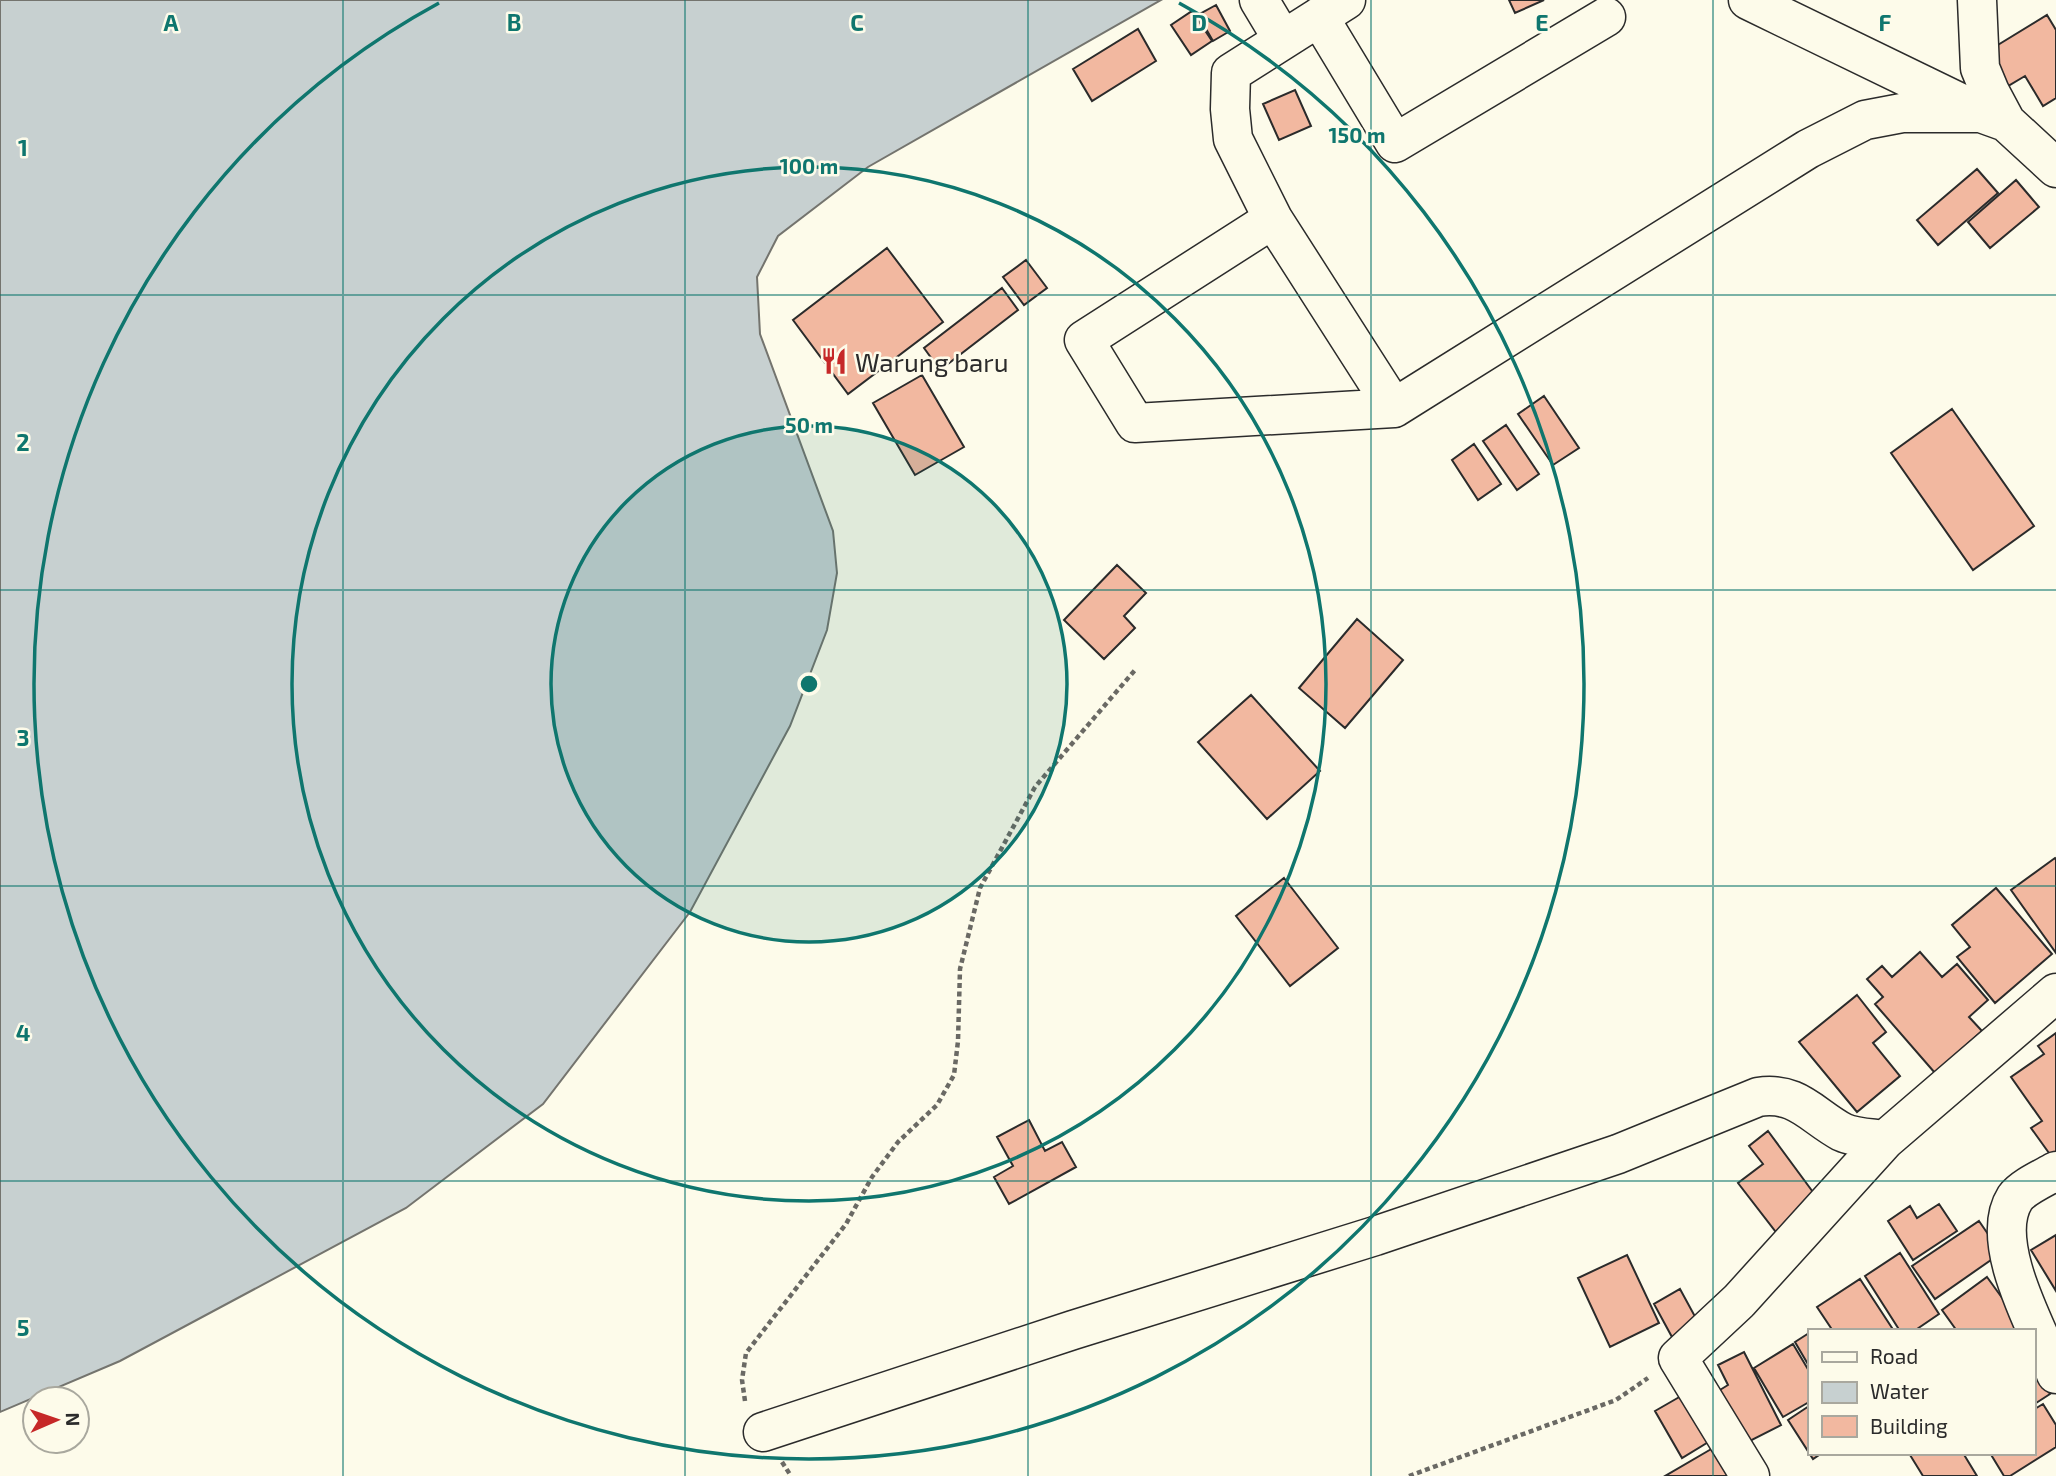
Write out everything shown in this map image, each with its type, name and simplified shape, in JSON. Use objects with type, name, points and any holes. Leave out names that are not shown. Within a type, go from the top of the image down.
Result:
[{"type":"street","points":[[1259,0],[1283,40]]},
{"type":"street","points":[[1748,0],[1993,117],[2056,168]]},
{"type":"street","points":[[1978,0],[1980,68],[1993,117]]},
{"type":"street","points":[[1394,408],[1273,219],[1233,139],[1231,73],[1332,9],[1395,143],[1606,17]]},
{"type":"street","points":[[1273,219],[1084,340],[1135,424],[1394,408],[1808,149],[1854,125],[1865,120],[1902,113],[1993,117]]},
{"type":"street","points":[[1750,1476],[1678,1358],[1739,1301],[1885,1140],[2056,993]]},
{"type":"street","points":[[763,1432],[1528,1185],[1618,1154],[1758,1097],[1787,1097],[1844,1133],[1885,1140]]},
{"type":"street","points":[[2056,1171],[2017,1196],[2008,1213],[2006,1240],[2011,1267],[2056,1374]]},
{"type":"path","points":[[791,1476],[745,1402],[742,1380],[746,1353],[846,1224],[872,1177],[898,1142],[937,1105],[954,1075],[960,969],[980,888],[1035,787],[1135,670]]},
{"type":"path","points":[[1409,1476],[1616,1399],[1678,1358]]},
{"type":"water","points":[[0,0],[1161,0],[868,167],[778,236],[757,277],[760,334],[833,531],[837,573],[827,630],[790,726],[690,912],[543,1104],[406,1208],[120,1361],[64,1385],[21,1385],[21,1403],[0,1412]]},
{"type":"building","points":[[1509,0],[1544,0],[1515,13]]},
{"type":"building","points":[[1216,5],[1230,31],[1213,41],[1198,15]]},
{"type":"building","points":[[1192,11],[1212,41],[1191,55],[1171,25]]},
{"type":"building","points":[[2047,15],[2056,30],[2056,98],[2043,106],[2025,76],[2008,86],[1988,51]]},
{"type":"building","points":[[1138,29],[1156,61],[1092,101],[1073,69]]},
{"type":"building","points":[[1295,90],[1311,126],[1279,140],[1263,104]]},
{"type":"building","points":[[1977,169],[1998,193],[1938,245],[1917,220]]},
{"type":"building","points":[[2016,180],[2039,207],[1990,248],[1968,222]]},
{"type":"building","points":[[887,248],[943,322],[848,394],[793,320]]},
{"type":"building","points":[[1026,260],[1047,288],[1024,305],[1003,277]]},
{"type":"building","points":[[1002,288],[1018,310],[940,370],[924,348]]},
{"type":"building","points":[[922,375],[964,447],[915,475],[873,403]]},
{"type":"building","points":[[1544,396],[1579,448],[1553,465],[1518,414]]},
{"type":"building","points":[[1952,409],[2034,526],[1973,570],[1891,453]]},
{"type":"building","points":[[1506,425],[1539,474],[1517,490],[1483,441]]},
{"type":"building","points":[[1474,444],[1501,484],[1478,500],[1452,460]]},
{"type":"building","points":[[1117,565],[1146,593],[1124,616],[1135,628],[1104,659],[1064,620]]},
{"type":"building","points":[[1357,619],[1403,660],[1345,728],[1299,688]]},
{"type":"building","points":[[1251,695],[1320,771],[1267,819],[1198,742]]},
{"type":"building","points":[[2056,859],[2056,953],[2011,890]]},
{"type":"building","points":[[1284,878],[1338,948],[1290,986],[1236,916]]},
{"type":"building","points":[[1996,888],[2052,954],[1995,1003],[1957,957],[1970,947],[1952,925]]},
{"type":"building","points":[[1920,952],[1942,977],[1957,964],[1988,1000],[1969,1017],[1982,1031],[1935,1073],[1875,1004],[1883,997],[1867,979],[1882,966],[1892,977]]},
{"type":"building","points":[[1857,995],[1886,1032],[1873,1043],[1900,1076],[1857,1112],[1799,1042]]},
{"type":"building","points":[[2056,1033],[2054,1160],[2031,1128],[2042,1121],[2011,1077],[2044,1054],[2038,1046]]},
{"type":"building","points":[[1029,1120],[1045,1151],[1062,1142],[1076,1167],[1009,1204],[994,1177],[1013,1166],[997,1137]]},
{"type":"building","points":[[1768,1131],[1821,1203],[1779,1236],[1738,1183],[1763,1164],[1749,1146]]},
{"type":"building","points":[[1939,1204],[1957,1231],[1913,1260],[1888,1221],[1910,1206],[1917,1218]]},
{"type":"building","points":[[1979,1221],[2001,1253],[1935,1299],[1912,1266]]},
{"type":"building","points":[[2056,1235],[2056,1291],[2031,1250]]},
{"type":"building","points":[[1900,1253],[1939,1314],[1917,1329],[1899,1329],[1865,1276]]},
{"type":"building","points":[[1627,1255],[1659,1323],[1610,1347],[1578,1278]]},
{"type":"building","points":[[1987,1277],[2025,1329],[1956,1329],[1942,1310]]},
{"type":"building","points":[[1860,1279],[1893,1329],[1832,1329],[1817,1307]]},
{"type":"building","points":[[1680,1289],[1698,1322],[1672,1337],[1654,1304]]},
{"type":"building","points":[[1808,1334],[1808,1364],[1795,1342]]},
{"type":"building","points":[[1793,1344],[1808,1369],[1808,1403],[1783,1417],[1754,1368]]},
{"type":"building","points":[[1744,1352],[1781,1425],[1742,1445],[1715,1393],[1728,1385],[1718,1365]]},
{"type":"building","points":[[2035,1370],[2050,1394],[2035,1404]]},
{"type":"building","points":[[1688,1392],[1715,1438],[1682,1458],[1655,1411]]},
{"type":"building","points":[[2043,1404],[2056,1425],[2056,1447],[2010,1476],[2004,1476],[1991,1455],[2035,1455],[2035,1409]]},
{"type":"building","points":[[1808,1407],[1808,1451],[1788,1420]]},
{"type":"building","points":[[1713,1448],[1729,1476],[1665,1476]]},
{"type":"building","points":[[1910,1455],[1964,1455],[1977,1476],[1923,1476]]},
{"type":"place","name":"Warung baru","points":[[834,361]]}]
